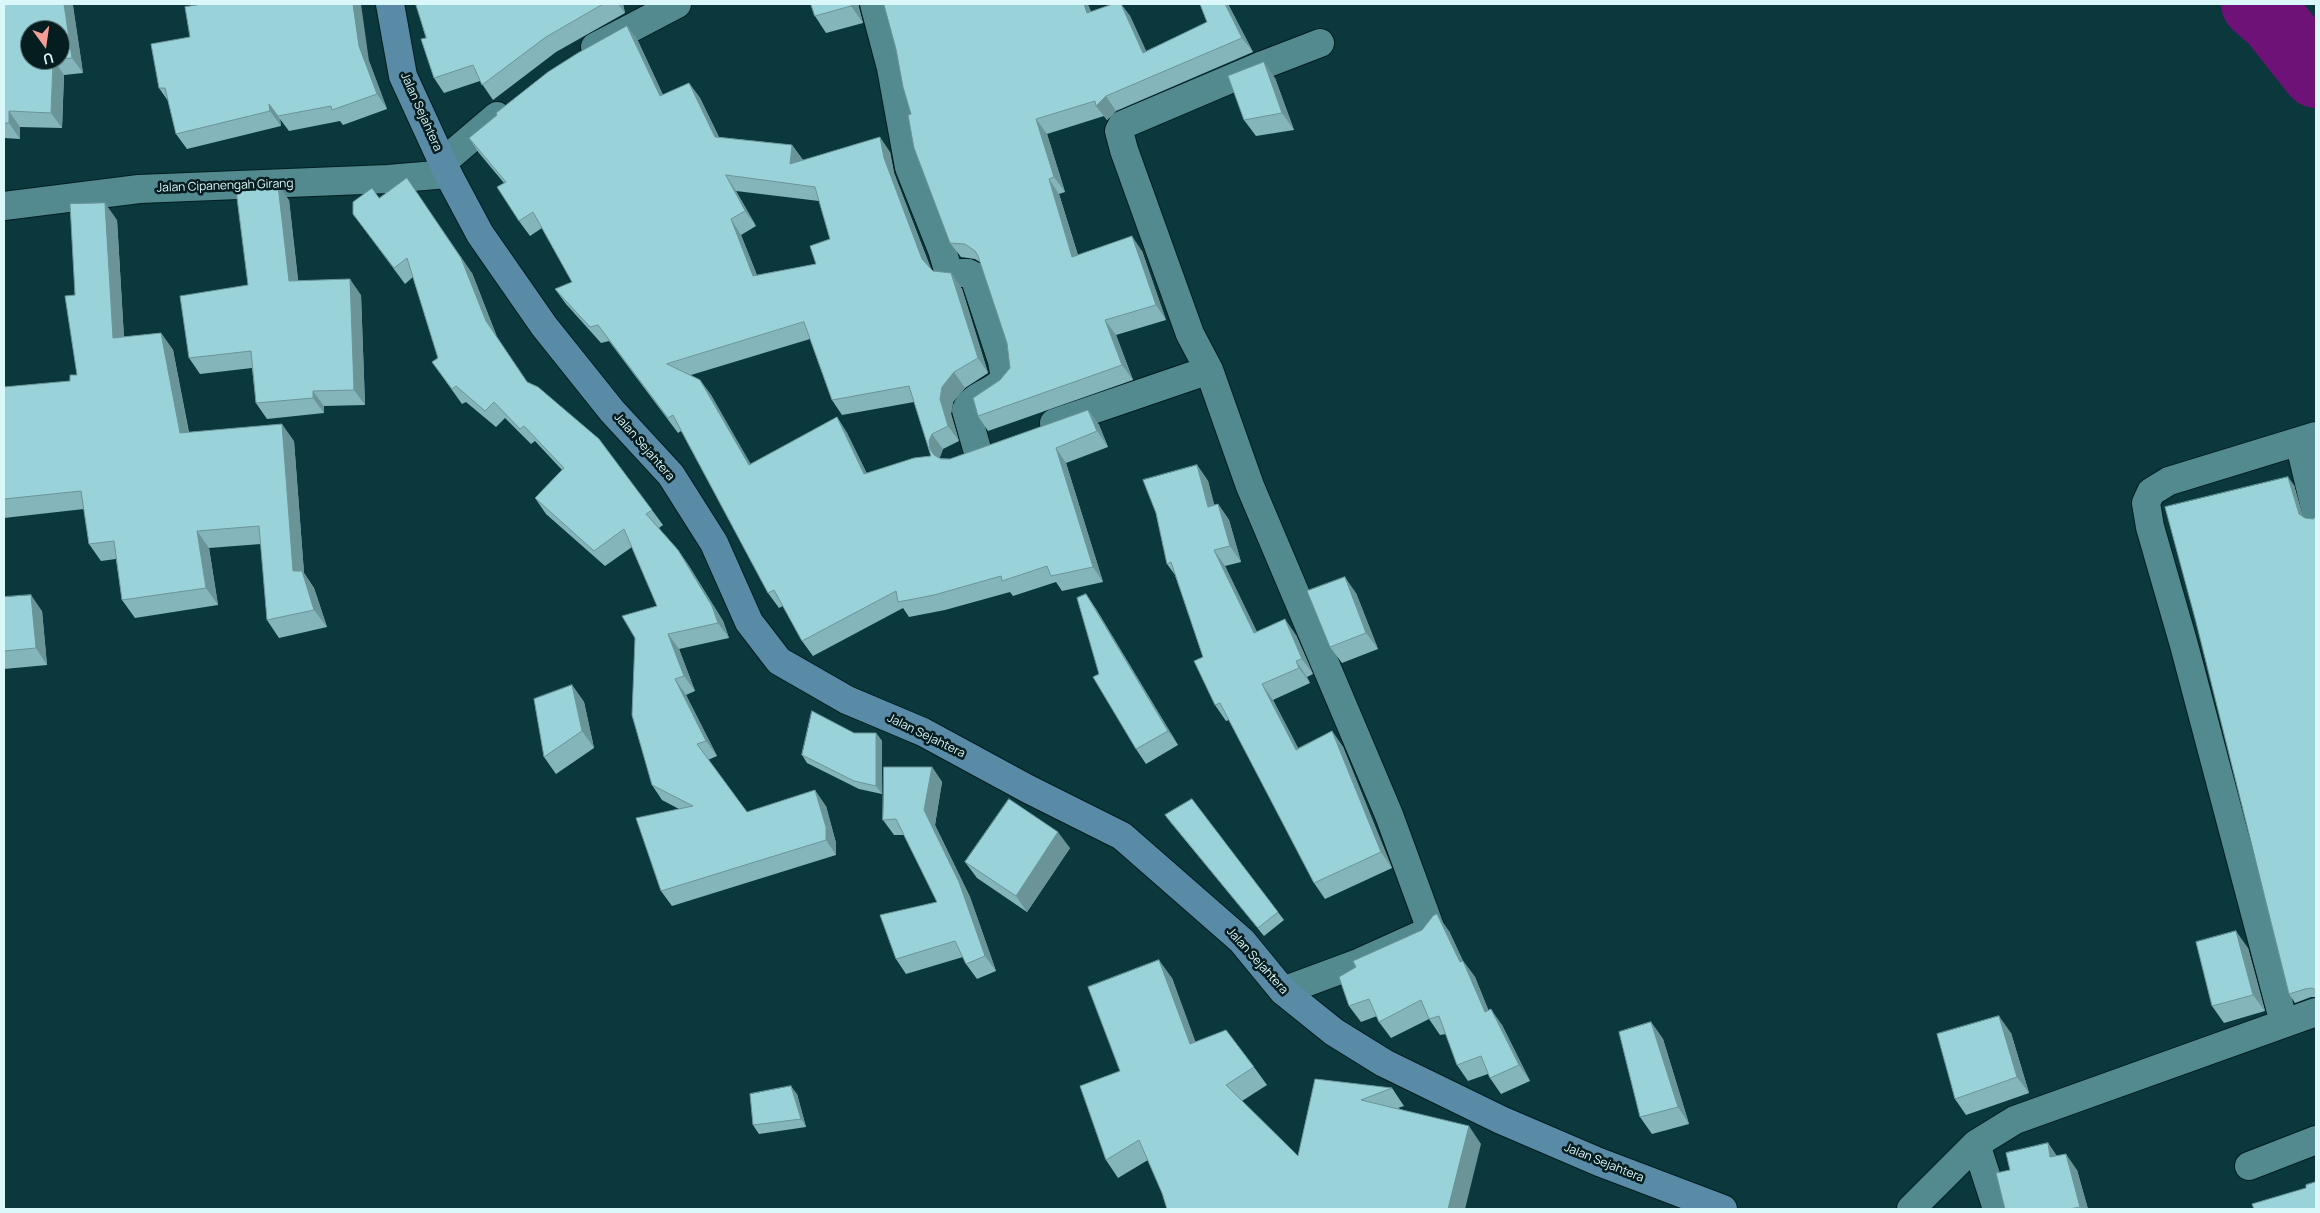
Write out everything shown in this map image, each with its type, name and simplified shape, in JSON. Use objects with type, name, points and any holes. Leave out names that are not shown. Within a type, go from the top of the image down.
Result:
[{"type":"street","name":"Jalan Sejahtera","points":[[390,4],[403,76],[445,168],[480,234],[544,326],[612,411],[671,475],[714,543],[749,622],[779,661],[847,700],[923,732],[1028,789],[1122,836],[1242,941],[1283,991],[1334,1032],[1393,1067],[1501,1120],[1599,1162],[1723,1209]]},
{"type":"street","points":[[576,59],[677,4]]},
{"type":"street","points":[[874,4],[891,68],[909,167],[948,270],[952,273],[968,273],[974,276],[1002,361],[1005,378],[1000,385],[970,402],[966,410],[966,454],[1005,440]]},
{"type":"street","points":[[1283,991],[1356,964],[1427,932],[1430,927],[1389,815],[1250,486],[1209,370],[1190,334],[1124,150],[1119,131],[1122,125],[1320,43]]},
{"type":"street","points":[[445,168],[513,103]]},
{"type":"street","name":"Jalan Cipanengah Girang","points":[[4,206],[139,189],[388,179],[445,168]]},
{"type":"street","points":[[1033,430],[1209,370]]},
{"type":"street","points":[[2284,1023],[2184,646],[2150,527],[2146,502],[2151,492],[2169,481],[2307,439],[2316,512]]},
{"type":"street","points":[[1911,1209],[1976,1144],[2014,1120],[2316,1012]]},
{"type":"street","points":[[2248,1166],[2316,1140]]},
{"type":"street","points":[[1976,1144],[1997,1209]]},
{"type":"building","points":[[4,4],[64,4],[66,20],[20,20],[20,70],[53,70],[51,113],[9,111],[9,123],[4,123]]},
{"type":"building","points":[[203,4],[353,4],[359,46],[377,94],[332,110],[331,106],[278,116],[269,104],[270,111],[176,134],[165,88],[159,88],[151,44],[190,37],[185,7]]},
{"type":"building","points":[[416,4],[603,4],[546,37],[482,85],[473,65],[434,78],[421,39],[426,38]]},
{"type":"building","points":[[811,4],[851,4],[851,6],[815,16]]},
{"type":"building","points":[[884,4],[1084,4],[1087,13],[1113,4],[1121,4],[1143,53],[1207,22],[1200,4],[1225,4],[1242,38],[1106,96],[1096,106],[1095,101],[1036,119],[1054,177],[1049,179],[1072,257],[1132,236],[1156,305],[1105,320],[1122,365],[978,416],[973,398],[1000,380],[1010,368],[1007,343],[978,256],[975,251],[965,244],[950,243],[914,148],[908,115],[911,114]]},
{"type":"building","points":[[627,26],[660,96],[689,83],[715,137],[792,145],[790,164],[880,137],[884,158],[922,259],[933,271],[951,273],[978,358],[954,372],[942,387],[940,399],[948,426],[932,434],[929,441],[930,449],[934,455],[941,459],[950,459],[1088,410],[1097,431],[1056,448],[1093,567],[1051,576],[1047,566],[1002,581],[1001,576],[934,595],[898,602],[896,591],[802,641],[774,590],[768,593],[673,415],[668,418],[598,325],[590,327],[555,289],[572,282],[533,212],[519,221],[497,187],[506,182],[469,138],[497,115],[496,113],[548,72]],"holes":[[[726,175],[815,187],[830,239],[810,246],[816,264],[753,276],[731,219],[745,211]],[[804,322],[832,400],[909,386],[931,456],[914,458],[864,474],[837,417],[749,465],[700,380],[667,364]]]},
{"type":"building","points":[[1264,62],[1282,113],[1244,120],[1228,76]]},
{"type":"building","points":[[407,178],[461,258],[486,321],[527,382],[538,387],[599,439],[652,510],[646,514],[678,550],[712,606],[718,623],[668,634],[684,676],[675,679],[706,741],[697,744],[747,812],[815,790],[826,827],[826,840],[661,891],[636,818],[693,806],[652,785],[632,715],[635,638],[622,616],[657,606],[624,529],[594,551],[535,498],[564,468],[524,426],[520,429],[494,402],[485,411],[456,386],[452,389],[432,362],[438,358],[407,258],[394,268],[353,214],[353,202],[372,188],[379,198]]},
{"type":"building","points":[[278,185],[289,281],[350,279],[354,390],[313,391],[313,398],[256,403],[251,351],[189,358],[180,296],[248,285],[236,190]]},
{"type":"building","points":[[105,203],[113,338],[161,333],[180,433],[282,424],[293,571],[302,571],[314,610],[267,620],[259,526],[197,531],[206,588],[122,600],[114,541],[89,544],[81,491],[4,499],[4,387],[70,381],[70,375],[77,375],[65,296],[75,295],[70,204]]},
{"type":"building","points":[[1197,465],[1208,507],[1218,504],[1230,546],[1214,550],[1254,633],[1285,619],[1302,659],[1296,661],[1299,668],[1262,684],[1296,750],[1332,731],[1381,852],[1314,883],[1220,703],[1215,705],[1194,661],[1203,657],[1171,562],[1167,564],[1156,513],[1143,480]]},
{"type":"building","points":[[2288,477],[2299,514],[2305,518],[2313,519],[2316,517],[2316,990],[2312,988],[2305,989],[2289,994],[2196,622],[2165,507]]},
{"type":"building","points":[[1345,577],[1366,633],[1330,647],[1307,591]]},
{"type":"building","points":[[1086,594],[1168,731],[1136,749],[1093,677],[1099,674],[1077,598]]},
{"type":"building","points":[[31,595],[36,648],[4,651],[4,597]]},
{"type":"building","points":[[572,685],[582,731],[544,757],[534,699]]},
{"type":"building","points":[[812,711],[854,733],[876,733],[876,786],[854,781],[802,755]]},
{"type":"building","points":[[884,767],[932,767],[924,810],[959,882],[985,956],[966,964],[955,941],[896,959],[880,915],[937,902],[896,819],[883,820]]},
{"type":"building","points":[[1009,799],[1058,832],[1016,896],[965,862]]},
{"type":"building","points":[[1192,799],[1278,912],[1258,928],[1165,815]]},
{"type":"building","points":[[1437,914],[1460,962],[1463,961],[1485,1012],[1491,1009],[1519,1065],[1490,1078],[1481,1056],[1457,1065],[1439,1016],[1429,1019],[1421,1000],[1379,1022],[1369,999],[1349,1006],[1339,977],[1356,967],[1353,961],[1422,930],[1433,916]]},
{"type":"building","points":[[2236,931],[2253,995],[2212,1006],[2196,942]]},
{"type":"building","points":[[1159,960],[1190,1044],[1226,1030],[1254,1067],[1226,1085],[1298,1156],[1315,1079],[1392,1088],[1361,1100],[1469,1126],[1448,1209],[1167,1209],[1139,1140],[1106,1160],[1080,1086],[1120,1071],[1088,987]]},
{"type":"building","points":[[1999,1016],[2017,1077],[1955,1099],[1937,1034]]},
{"type":"building","points":[[1651,1022],[1678,1107],[1640,1117],[1619,1032]]},
{"type":"building","points":[[791,1086],[801,1119],[753,1125],[750,1094]]},
{"type":"building","points":[[2048,1143],[2050,1157],[2066,1154],[2080,1207],[2069,1209],[2005,1209],[1996,1173],[2010,1170],[2006,1153]]},
{"type":"building","points":[[2316,1182],[2316,1209],[2254,1209],[2252,1204],[2306,1188],[2306,1185]]},
{"type":"waterway","points":[[2255,4],[2274,21],[2316,74]]}]
